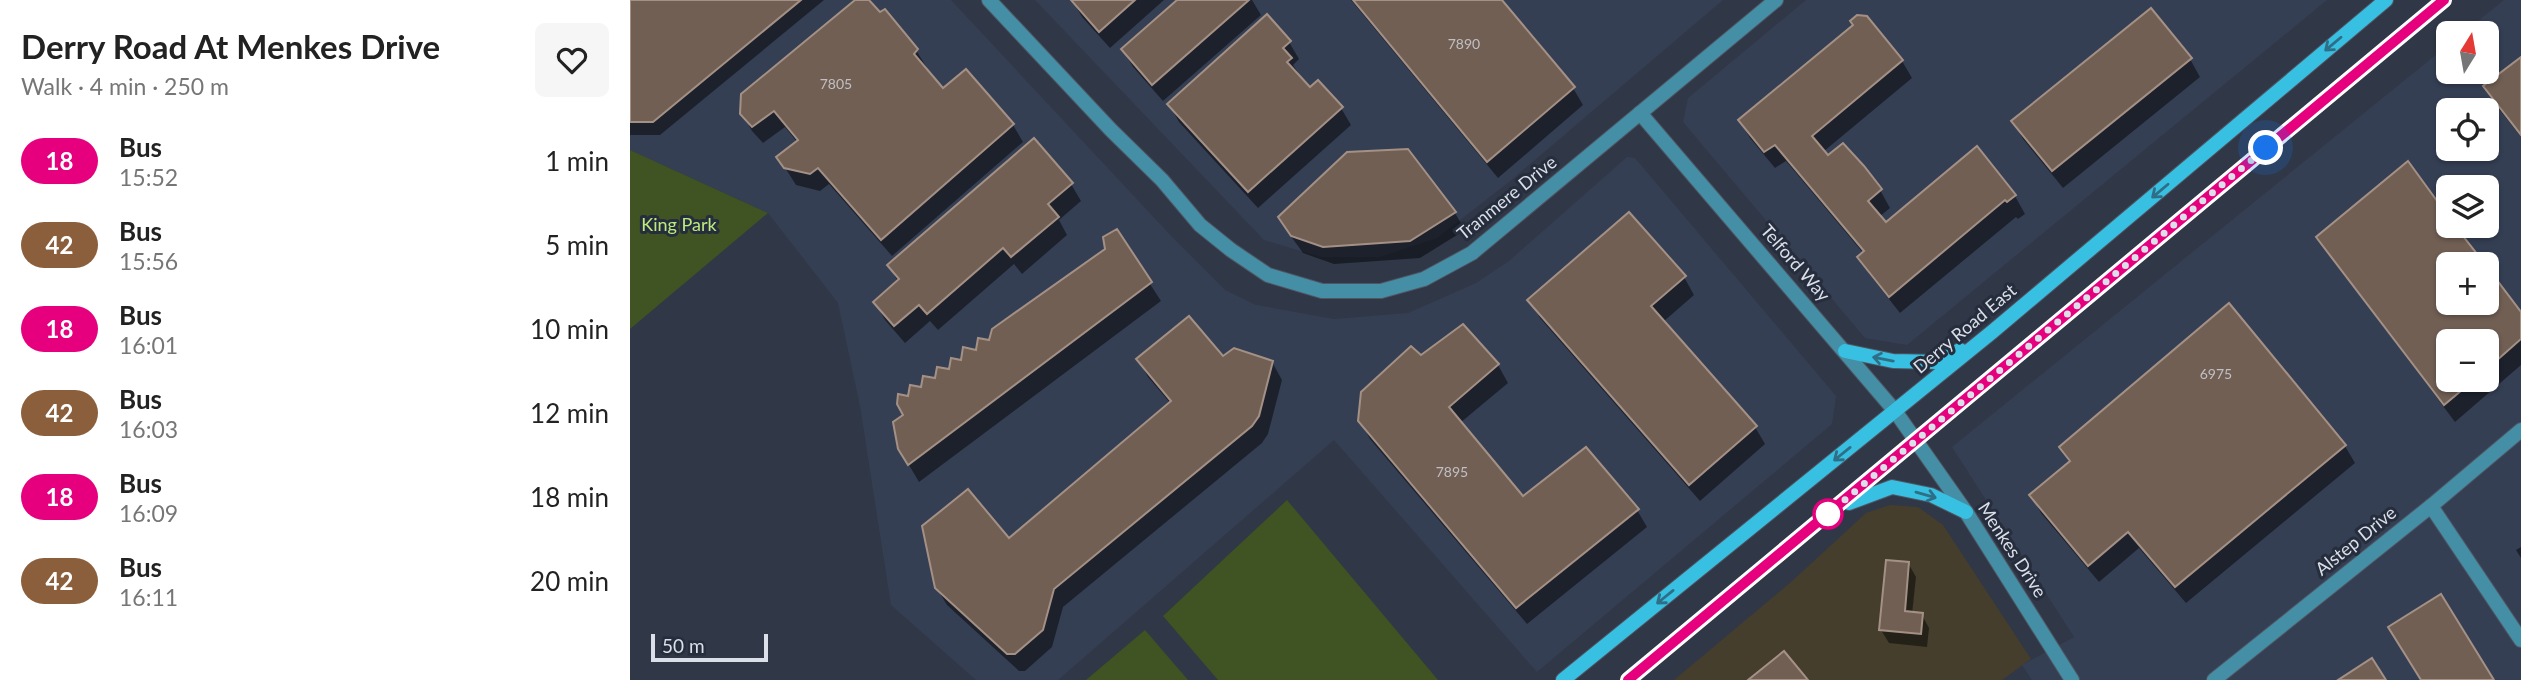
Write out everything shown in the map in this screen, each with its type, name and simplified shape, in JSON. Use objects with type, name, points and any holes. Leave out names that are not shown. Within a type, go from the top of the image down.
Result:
[{"type":"main road","name":"Derry Road East","points":[[1563,680],[1992,332],[2386,0]]},
{"type":"main road","points":[[1628,680],[2444,0]]},
{"type":"main road","points":[[1845,351],[1893,361],[1937,362],[1992,332]]},
{"type":"main road","points":[[1838,507],[1892,487],[1931,495],[1965,512]]},
{"type":"street","name":"Tranmere Drive","points":[[989,0],[1111,130],[1162,180],[1200,225],[1268,275],[1322,291],[1381,291],[1424,279],[1472,253],[1776,0]]},
{"type":"street","name":"Telford Way","points":[[1640,113],[1845,351],[1895,411],[1916,442]]},
{"type":"street","name":"Alstep Drive","points":[[2214,680],[2431,506],[2521,430]]},
{"type":"street","name":"Menkes Drive","points":[[1916,442],[1965,512],[2073,680]]},
{"type":"street","points":[[2431,506],[2521,640]]},
{"type":"shaded area","points":[[630,0],[951,0],[1225,290],[1256,305],[1334,319],[1408,313],[1476,283],[1509,261],[1627,157],[1635,158],[1836,396],[1832,424],[1537,672],[1334,440],[1058,680],[976,680],[891,605],[860,406],[838,303],[768,213],[630,150]]},
{"type":"shaded area","points":[[1035,0],[1723,0],[1509,182],[1437,238],[1380,257],[1321,257],[1264,240]]},
{"type":"shaded area","points":[[1806,0],[2327,0],[1907,345],[1865,338],[1683,122],[1688,98]]},
{"type":"shaded area","points":[[2504,0],[2521,0],[2521,680],[2032,680],[2022,665],[2074,637],[1952,447],[2436,55],[2436,84],[2499,84],[2499,21],[2478,21]]},
{"type":"shaded area","points":[[1890,505],[1918,507],[1943,525],[2031,659],[2002,680],[1674,680],[1791,582],[1866,513]]},
{"type":"green space","name":"King Park","points":[[630,150],[768,213],[630,329]]},
{"type":"green space","points":[[1287,500],[1438,680],[1218,680],[1163,616]]},
{"type":"green space","points":[[1145,630],[1188,680],[1086,680]]},
{"type":"building","points":[[630,0],[801,0],[653,122],[630,122]]},
{"type":"building","points":[[855,0],[869,0],[880,12],[885,9],[918,49],[914,54],[943,88],[966,69],[1014,124],[881,240],[818,168],[810,174],[784,168],[776,157],[798,140],[774,111],[752,127],[740,114],[741,94]]},
{"type":"building","points":[[1071,0],[1135,0],[1099,32]]},
{"type":"building","points":[[1177,0],[1249,0],[1152,85],[1121,49]]},
{"type":"building","points":[[1353,0],[1502,0],[1575,87],[1487,162]]},
{"type":"building","points":[[2151,8],[2192,58],[2052,171],[2011,121]]},
{"type":"building","points":[[1267,14],[1291,41],[1283,48],[1292,58],[1287,62],[1310,87],[1318,80],[1343,107],[1248,192],[1167,104]]},
{"type":"building","points":[[1857,15],[1867,16],[1903,60],[1812,136],[1828,155],[1843,143],[1864,166],[1882,189],[1868,201],[1886,222],[1977,146],[2016,195],[2007,202],[2005,200],[1889,297],[1857,257],[1864,251],[1775,145],[1764,152],[1738,120],[1853,25],[1850,21]]},
{"type":"building","points":[[2521,57],[2521,135],[2499,107],[2499,98],[2492,98],[2483,86],[2499,84],[2499,74]]},
{"type":"building","points":[[1034,138],[1073,183],[1048,204],[1059,217],[1011,257],[1003,248],[927,314],[919,305],[894,326],[873,302],[899,279],[887,265]]},
{"type":"building","points":[[1408,149],[1456,212],[1410,241],[1323,247],[1291,236],[1278,217],[1347,152]]},
{"type":"building","points":[[2408,161],[2436,200],[2436,238],[2464,238],[2476,252],[2436,252],[2436,315],[2499,315],[2499,283],[2521,312],[2521,339],[2499,358],[2499,329],[2436,329],[2436,392],[2460,392],[2444,405],[2316,237]]},
{"type":"building","points":[[1629,212],[1686,276],[1651,306],[1757,426],[1689,485],[1527,300]]},
{"type":"building","points":[[1117,229],[1152,282],[908,465],[898,449],[893,422],[903,415],[897,404],[898,394],[908,396],[910,385],[921,387],[923,376],[935,378],[937,367],[949,369],[951,358],[961,360],[963,347],[976,350],[978,338],[989,340],[992,329],[1105,249],[1103,237]]},
{"type":"building","points":[[2229,303],[2346,445],[2175,587],[2128,532],[2088,566],[2029,495],[2070,461],[2059,447]]},
{"type":"building","points":[[1189,316],[1223,356],[1234,348],[1273,361],[1259,416],[1252,426],[1054,589],[1043,630],[1015,654],[1007,654],[935,588],[922,526],[968,489],[1009,538],[1171,401],[1136,359]]},
{"type":"building","points":[[1463,324],[1499,364],[1449,407],[1523,496],[1586,447],[1639,509],[1516,608],[1358,421],[1361,392],[1411,346],[1421,355]]},
{"type":"building","points":[[1886,560],[1909,562],[1905,611],[1923,613],[1921,634],[1879,630]]},
{"type":"building","points":[[2441,594],[2494,680],[2421,680],[2388,627]]},
{"type":"building","points":[[1784,651],[1808,680],[1748,680]]},
{"type":"building","points":[[2372,658],[2386,680],[2338,680]]},
{"type":"bus line","name":"18","points":[[1628,680],[2444,0]]},
{"type":"route","points":[[1828,514],[1822,519],[2266,148]]}]
